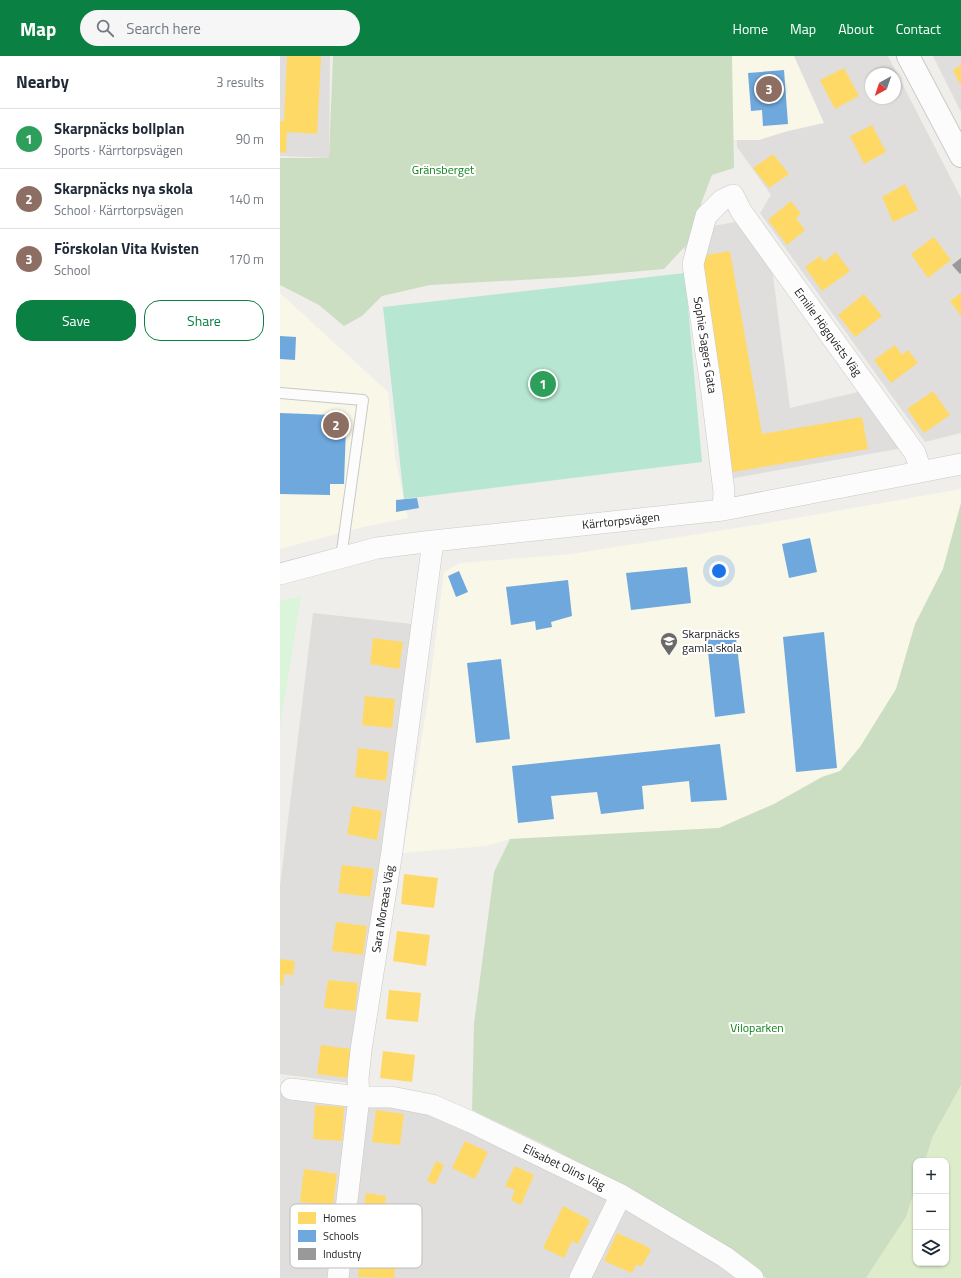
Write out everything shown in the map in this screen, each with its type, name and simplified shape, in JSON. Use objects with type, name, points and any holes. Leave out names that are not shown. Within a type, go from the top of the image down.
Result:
[{"type":"street","points":[[908,56],[961,156]]},
{"type":"street","name":"Emilie Högqvists Väg","points":[[733,195],[741,211],[915,453],[921,471]]},
{"type":"street","name":"Sophie Sagers Gata","points":[[724,510],[724,492],[712,394],[693,264],[706,216],[722,200],[733,195]]},
{"type":"street","name":"Kärrtorpsvägen","points":[[280,574],[377,548],[724,510],[961,464]]},
{"type":"street","name":"Sara Moræas Väg","points":[[347,1204],[359,1097],[358,1079],[361,1050],[392,851],[433,541]]},
{"type":"street","name":"Elisabet Olins Väg","points":[[291,1089],[359,1097],[391,1097],[432,1105],[471,1122],[621,1195],[725,1257],[753,1278]]},
{"type":"street","points":[[580,1278],[621,1195]]},
{"type":"street","name":"Sara Moræas Väg","points":[[338,1278],[339,1268]]},
{"type":"lane","points":[[280,393],[364,400],[341,558]]},
{"type":"shaded area","points":[[280,56],[330,56],[329,158],[280,156]]},
{"type":"shaded area","points":[[728,56],[794,56],[824,123],[788,131],[759,140],[728,140]]},
{"type":"shaded area","points":[[736,56],[888,56],[894,68],[865,68],[865,104],[901,104],[901,81],[961,198],[961,433],[925,442],[760,213],[771,195],[737,147]]},
{"type":"shaded area","points":[[933,56],[961,56],[961,112]]},
{"type":"shaded area","points":[[742,221],[771,260],[790,408],[862,391],[903,448],[717,481],[682,231]]},
{"type":"shaded area","points":[[280,293],[388,392],[395,458],[408,518],[363,527],[280,549]]},
{"type":"shaded area","name":"Skarpnäcks gamla skola","points":[[961,489],[961,503],[943,569],[915,624],[896,689],[860,747],[840,771],[822,777],[774,804],[719,828],[510,839],[486,846],[403,853],[428,699],[444,572],[460,563],[571,554],[762,524]]},
{"type":"shaded area","points":[[313,613],[412,624],[350,1083],[280,1074],[280,886]]},
{"type":"shaded area","points":[[280,1092],[413,1106],[626,1204],[747,1278],[280,1278]]},
{"type":"green space","name":"Gränsberget","points":[[333,56],[732,56],[734,168],[712,175],[702,201],[690,241],[664,269],[574,277],[430,285],[382,296],[362,316],[344,326],[319,305],[280,285],[280,158],[329,158]]},
{"type":"green space","points":[[685,273],[702,462],[404,499],[383,307]]},
{"type":"green space","name":"Viloparken","points":[[961,503],[961,1085],[933,1136],[926,1158],[913,1158],[913,1195],[906,1217],[866,1278],[766,1278],[682,1221],[609,1178],[472,1110],[474,1024],[494,872],[510,839],[719,828],[774,804],[822,777],[840,771],[860,747],[896,689],[915,624],[943,569]]},
{"type":"green space","points":[[301,596],[280,727],[280,601]]},
{"type":"green space","points":[[961,1085],[961,1278],[866,1278],[906,1217],[913,1195],[913,1266],[949,1266],[949,1158],[926,1158],[933,1136]]},
{"type":"building: Homes","points":[[287,56],[321,56],[317,134],[287,132],[286,153],[280,152],[280,121],[284,121]]},
{"type":"building: Homes","points":[[961,65],[961,86],[953,70]]},
{"type":"building: Homes","points":[[844,68],[859,96],[835,109],[820,80]]},
{"type":"building: Homes","points":[[872,125],[886,152],[864,164],[850,136]]},
{"type":"building: Homes","points":[[773,154],[789,174],[769,188],[753,168]]},
{"type":"building: Homes","points":[[905,184],[918,210],[893,222],[882,197]]},
{"type":"building: Homes","points":[[791,201],[801,214],[796,218],[805,230],[787,245],[768,220]]},
{"type":"building: Homes","points":[[934,237],[951,260],[928,278],[911,254]]},
{"type":"building: Homes","points":[[730,251],[762,434],[862,417],[868,449],[733,472],[695,257]]},
{"type":"building: Homes","points":[[836,252],[850,271],[822,291],[805,267],[820,256],[824,262]]},
{"type":"building: Homes","points":[[961,293],[961,316],[950,301]]},
{"type":"building: Homes","points":[[864,294],[882,316],[855,337],[838,315]]},
{"type":"building: Homes","points":[[895,345],[902,355],[908,350],[918,363],[891,383],[874,360]]},
{"type":"building: Homes","points":[[933,391],[950,415],[924,433],[907,409]]},
{"type":"building: Homes","points":[[373,638],[403,642],[399,669],[370,664]]},
{"type":"building: Homes","points":[[365,696],[395,699],[392,728],[362,725]]},
{"type":"building: Homes","points":[[358,748],[389,752],[386,781],[355,777]]},
{"type":"building: Homes","points":[[352,806],[382,811],[377,840],[347,834]]},
{"type":"building: Homes","points":[[342,865],[374,869],[370,897],[338,893]]},
{"type":"building: Homes","points":[[404,874],[438,878],[434,908],[401,904]]},
{"type":"building: Homes","points":[[336,922],[367,926],[363,955],[332,951]]},
{"type":"building: Homes","points":[[397,931],[430,935],[426,966],[393,961]]},
{"type":"building: Homes","points":[[280,959],[295,961],[293,975],[284,974],[283,985],[280,985]]},
{"type":"building: Homes","points":[[328,980],[358,983],[355,1011],[324,1008]]},
{"type":"building: Homes","points":[[389,990],[421,993],[418,1022],[386,1019]]},
{"type":"building: Homes","points":[[321,1045],[351,1049],[348,1078],[317,1074]]},
{"type":"building: Homes","points":[[383,1051],[415,1055],[412,1082],[380,1078]]},
{"type":"building: Homes","points":[[315,1105],[344,1107],[342,1141],[313,1139]]},
{"type":"building: Homes","points":[[376,1110],[404,1114],[400,1145],[372,1142]]},
{"type":"building: Homes","points":[[465,1141],[488,1152],[475,1179],[452,1168]]},
{"type":"building: Homes","points":[[436,1161],[444,1165],[435,1185],[427,1181]]},
{"type":"building: Homes","points":[[515,1166],[534,1175],[521,1205],[511,1200],[515,1190],[505,1186]]},
{"type":"building: Homes","points":[[304,1169],[337,1174],[333,1204],[300,1202]]},
{"type":"building: Homes","points":[[366,1193],[386,1196],[385,1204],[364,1204]]},
{"type":"building: Homes","points":[[563,1206],[590,1220],[578,1244],[572,1241],[564,1258],[543,1248]]},
{"type":"building: Homes","points":[[617,1233],[646,1246],[651,1250],[642,1266],[636,1265],[632,1273],[604,1261]]},
{"type":"building: Homes","points":[[359,1268],[395,1268],[394,1278],[358,1277]]},
{"type":"building: Schools","points":[[784,70],[788,124],[763,126],[762,110],[751,111],[748,73]]},
{"type":"building: Schools","points":[[280,336],[296,337],[295,360],[280,359]]},
{"type":"building: Schools","points":[[280,413],[332,415],[332,426],[346,427],[344,484],[330,484],[330,495],[280,494]]},
{"type":"building: Schools","points":[[417,498],[419,508],[396,512],[396,500]]},
{"type":"building: Schools","points":[[810,538],[817,572],[789,578],[782,544]]},
{"type":"building: Schools","points":[[687,567],[691,603],[631,610],[626,573]]},
{"type":"building: Schools","points":[[459,571],[468,592],[456,597],[448,576]]},
{"type":"building: Schools","points":[[568,580],[572,616],[551,622],[552,627],[536,630],[535,621],[511,625],[506,587]]},
{"type":"building: Schools","points":[[735,630],[745,713],[715,717],[706,633]]},
{"type":"building: Schools","points":[[824,632],[837,768],[796,772],[783,637]]},
{"type":"building: Schools","points":[[501,659],[510,739],[476,743],[467,663]]},
{"type":"building: Schools","points":[[720,744],[727,800],[691,802],[689,781],[642,786],[644,809],[601,814],[597,792],[551,796],[554,819],[518,823],[512,766]]},
{"type":"building: Industry","points":[[961,258],[961,273],[960,274],[952,265]]},
{"type":"place","name":"Förskolan Vita Kvisten","points":[[769,89]]},
{"type":"place","name":"Skarpnäcks bollplan","points":[[543,384]]},
{"type":"place","name":"Skarpnäcks nya skola","points":[[336,425]]},
{"type":"place","name":"Skarpnäcks gamla skola","points":[[669,656]]}]
